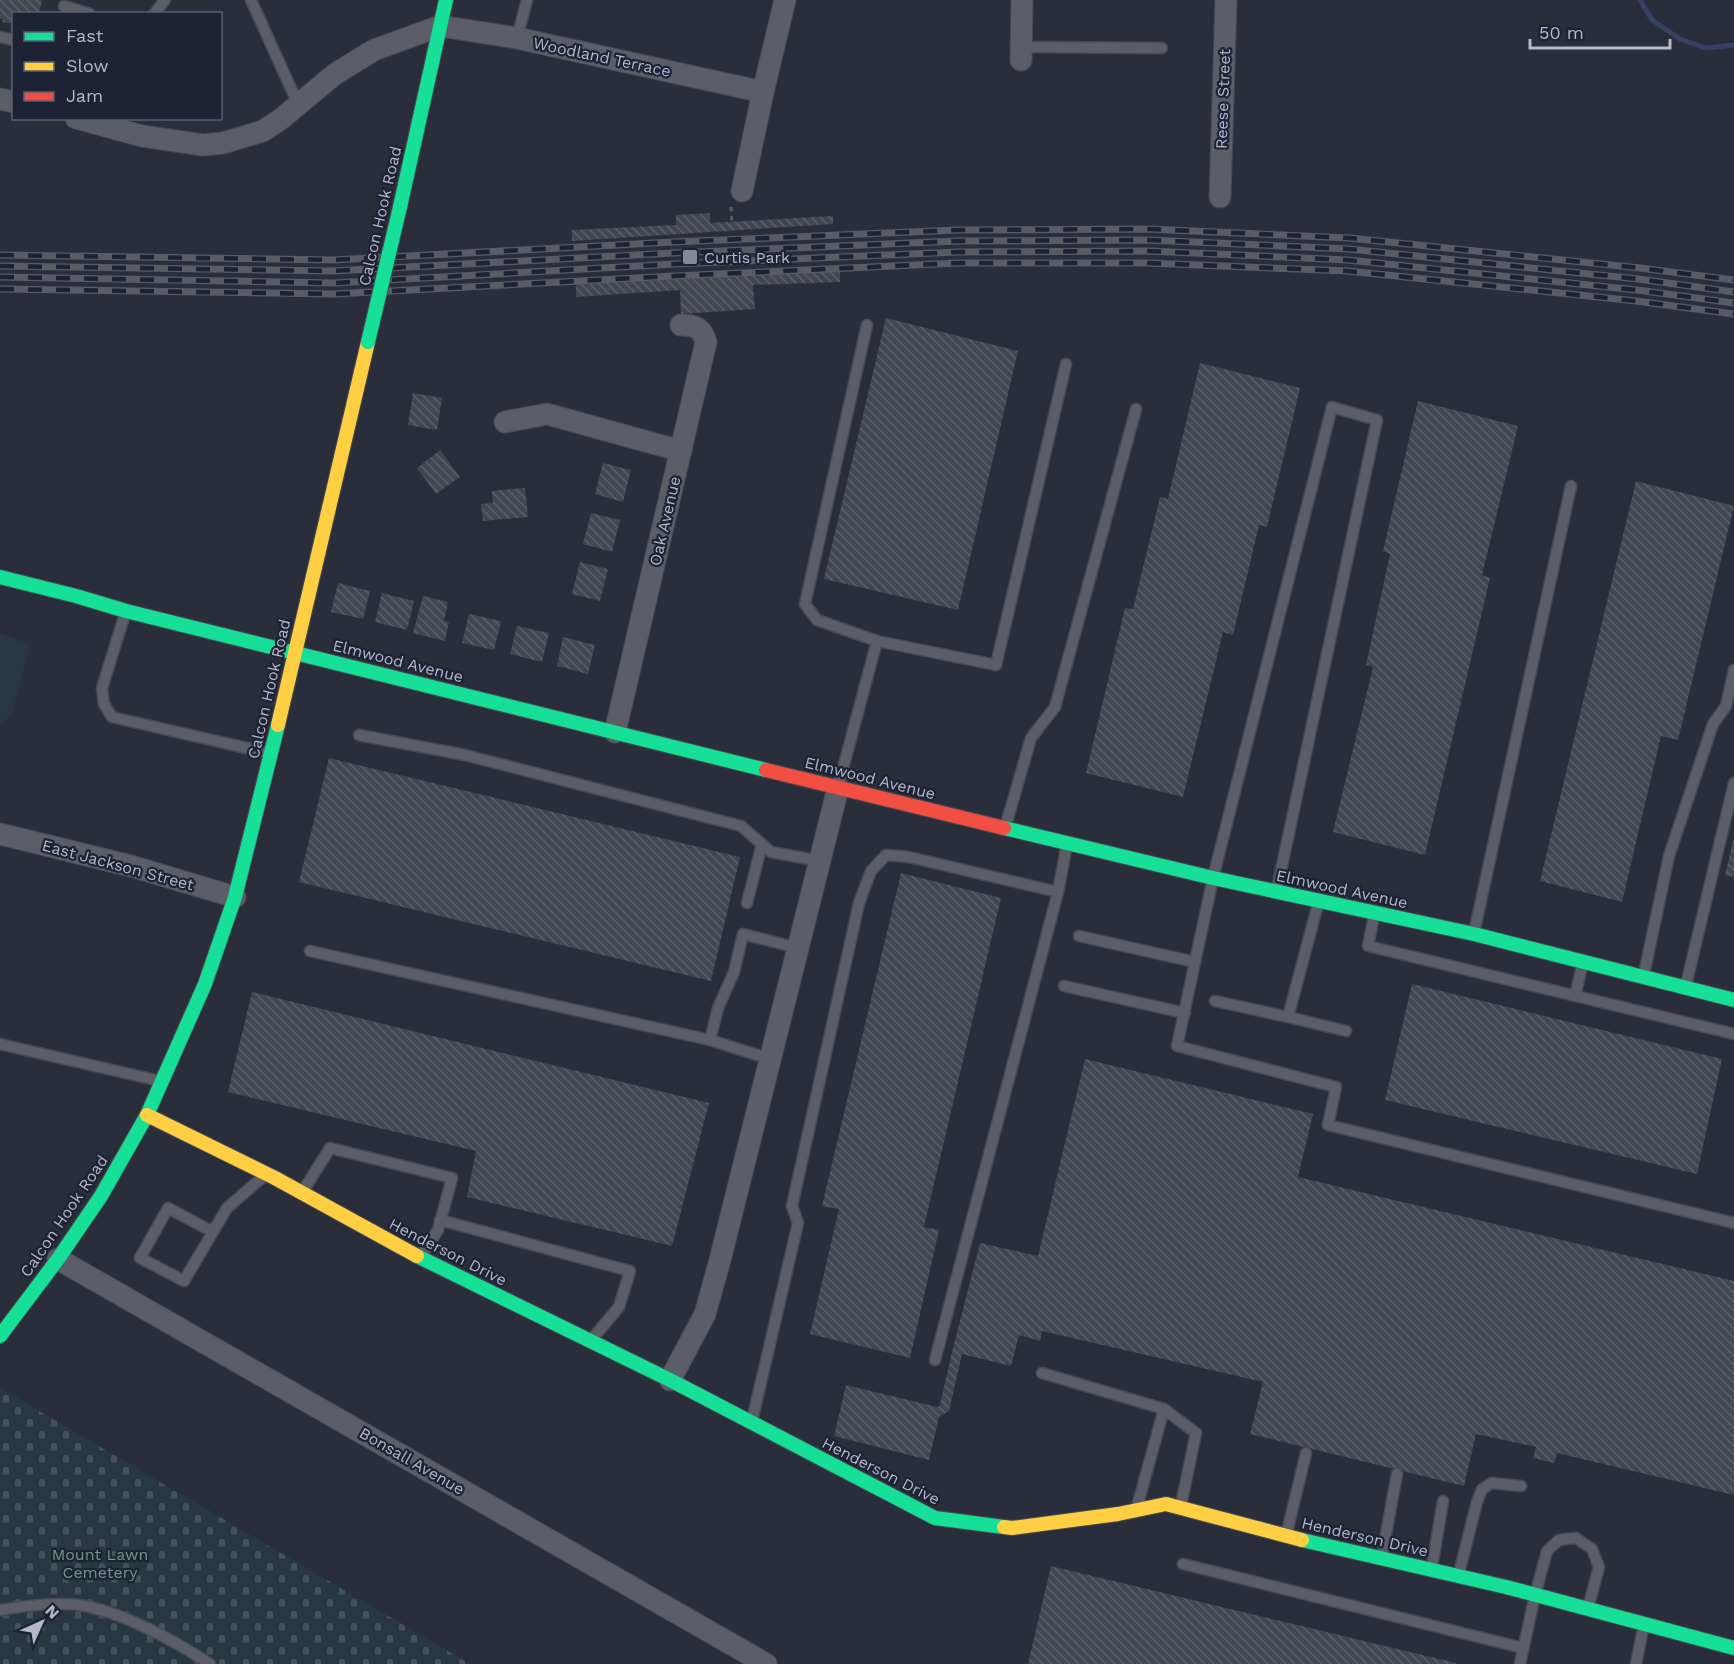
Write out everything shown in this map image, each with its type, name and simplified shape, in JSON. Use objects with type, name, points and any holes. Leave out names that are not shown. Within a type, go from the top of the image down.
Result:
[{"type":"street","name":"Calcon Hook Road","points":[[0,1335],[101,1196],[147,1115],[205,984],[235,897],[368,342],[446,0]]},
{"type":"street","points":[[742,191],[785,0]]},
{"type":"street","points":[[1021,53],[1022,0]]},
{"type":"street","name":"Reese Street","points":[[1220,197],[1227,0]]},
{"type":"street","points":[[90,120],[117,124],[142,136],[203,145],[224,143],[262,131],[281,119],[335,74],[374,50],[440,26]]},
{"type":"street","name":"Woodland Terrace","points":[[440,26],[518,38],[763,92]]},
{"type":"street","name":"Oak Avenue","points":[[615,732],[706,342],[704,334],[698,328],[692,325],[681,325]]},
{"type":"street","points":[[505,422],[547,414],[681,451]]},
{"type":"street","name":"Elmwood Avenue","points":[[0,577],[126,611],[838,788],[1213,878],[1474,934],[1734,1000]]},
{"type":"street","points":[[670,1380],[705,1314],[838,788]]},
{"type":"street","name":"East Jackson Street","points":[[0,834],[131,866],[235,897]]},
{"type":"street","name":"Henderson Drive","points":[[147,1115],[266,1174],[420,1258],[670,1380],[935,1518],[1012,1528],[1166,1504],[1381,1559],[1535,1595],[1734,1648]]},
{"type":"street","name":"Bonsall Avenue","points":[[58,1258],[766,1664]]},
{"type":"lane","points":[[156,12],[165,0]]},
{"type":"lane","points":[[251,0],[298,104]]},
{"type":"lane","points":[[518,38],[527,0]]},
{"type":"lane","points":[[64,6],[84,12]]},
{"type":"lane","points":[[1021,53],[1162,48]]},
{"type":"lane","points":[[867,325],[805,604],[818,620],[877,641],[996,665],[1066,364]]},
{"type":"lane","points":[[1276,891],[1377,420],[1332,407],[1213,878],[1177,1046],[1336,1087],[1328,1125],[1734,1223]]},
{"type":"lane","points":[[1005,828],[1031,738],[1055,707],[1136,409]]},
{"type":"lane","points":[[1474,934],[1571,486]]},
{"type":"lane","points":[[126,611],[102,688],[104,704],[112,717],[271,754]]},
{"type":"lane","points":[[838,788],[877,641]]},
{"type":"lane","points":[[1643,978],[1670,856],[1713,724],[1726,706],[1734,670]]},
{"type":"lane","points":[[359,735],[465,755],[741,826],[771,852],[819,861]]},
{"type":"lane","points":[[1685,988],[1734,783]]},
{"type":"lane","points":[[935,1359],[1058,892],[1067,843]]},
{"type":"lane","points":[[747,903],[762,844]]},
{"type":"lane","points":[[752,1424],[798,1223],[792,1206],[859,903],[871,870],[886,855],[909,857],[1058,892]]},
{"type":"lane","points":[[1288,1017],[1319,901]]},
{"type":"lane","points":[[1374,912],[1368,946],[1734,1034]]},
{"type":"lane","points":[[710,1040],[718,1008],[734,972],[743,934],[798,948]]},
{"type":"lane","points":[[1079,936],[1195,962]]},
{"type":"lane","points":[[310,951],[710,1040],[770,1059]]},
{"type":"lane","points":[[1575,996],[1583,962]]},
{"type":"lane","points":[[1064,986],[1185,1013]]},
{"type":"lane","points":[[1215,1001],[1346,1031]]},
{"type":"lane","points":[[0,1044],[161,1081]]},
{"type":"lane","points":[[301,1194],[330,1148],[452,1178],[438,1230],[420,1258]]},
{"type":"lane","points":[[213,1232],[168,1208],[140,1258],[184,1281],[213,1232],[227,1208],[266,1174]]},
{"type":"lane","points":[[440,1220],[630,1271],[619,1306],[590,1342]]},
{"type":"lane","points":[[1042,1373],[1164,1409],[1196,1432],[1181,1508]]},
{"type":"lane","points":[[1136,1510],[1164,1409]]},
{"type":"lane","points":[[1286,1535],[1306,1453]]},
{"type":"lane","points":[[1381,1559],[1396,1474]]},
{"type":"lane","points":[[1458,1576],[1482,1489],[1492,1483],[1521,1486]]},
{"type":"lane","points":[[1431,1570],[1443,1501]]},
{"type":"lane","points":[[1520,1664],[1547,1551],[1559,1540],[1576,1538],[1592,1549],[1599,1567],[1587,1609]]},
{"type":"lane","points":[[1183,1564],[1524,1648]]},
{"type":"lane","points":[[0,1610],[31,1605],[79,1605],[116,1614],[184,1648],[210,1664]]},
{"type":"lane","points":[[1636,1664],[1644,1624]]},
{"type":"green space","points":[[0,633],[30,644],[12,714],[0,726]]},
{"type":"green space","name":"Mount Lawn Cemetery","points":[[0,1388],[470,1664],[0,1664]]},
{"type":"building","points":[[0,0],[42,0],[39,12],[12,12],[12,24],[2,22],[3,19],[0,18]]},
{"type":"building","points":[[710,213],[710,223],[833,216],[833,224],[572,241],[572,230],[676,225],[676,215]]},
{"type":"building","points":[[840,271],[840,282],[753,285],[755,309],[681,314],[680,290],[576,297],[576,284]]},
{"type":"building","points":[[886,318],[1018,351],[958,610],[824,579]]},
{"type":"building","points":[[1200,363],[1300,388],[1267,527],[1259,525],[1233,635],[1223,632],[1183,797],[1086,773],[1125,608],[1133,609],[1160,497],[1168,499]]},
{"type":"building","points":[[413,393],[442,398],[437,430],[408,425]]},
{"type":"building","points":[[1418,401],[1518,426],[1482,575],[1490,578],[1425,855],[1333,832],[1373,667],[1366,665],[1390,554],[1383,551]]},
{"type":"building","points":[[440,450],[460,477],[436,494],[417,468]]},
{"type":"building","points":[[603,463],[631,470],[623,502],[595,494]]},
{"type":"building","points":[[1636,481],[1734,506],[1678,740],[1661,736],[1622,902],[1540,881]]},
{"type":"building","points":[[525,488],[528,517],[483,521],[481,504],[493,503],[492,491]]},
{"type":"building","points":[[591,513],[620,520],[612,552],[583,544]]},
{"type":"building","points":[[580,562],[608,569],[600,601],[572,594]]},
{"type":"building","points":[[338,583],[370,591],[363,619],[331,612]]},
{"type":"building","points":[[382,593],[414,601],[407,630],[375,622]]},
{"type":"building","points":[[423,596],[448,602],[444,621],[449,622],[445,641],[413,633]]},
{"type":"building","points":[[469,614],[501,621],[494,650],[462,643]]},
{"type":"building","points":[[517,626],[549,633],[542,662],[510,654]]},
{"type":"building","points":[[563,637],[595,645],[588,674],[557,666]]},
{"type":"building","points":[[329,758],[740,857],[711,981],[299,882]]},
{"type":"building","points":[[1734,841],[1734,877],[1725,875]]},
{"type":"building","points":[[901,873],[1001,898],[924,1227],[939,1230],[910,1358],[810,1334],[839,1209],[822,1206]]},
{"type":"building","points":[[1412,984],[1722,1059],[1697,1174],[1385,1100]]},
{"type":"building","points":[[252,992],[709,1103],[672,1246],[467,1197],[476,1151],[228,1092]]},
{"type":"building","points":[[1085,1059],[1313,1114],[1298,1177],[1734,1281],[1734,1495],[1557,1453],[1554,1463],[1533,1458],[1536,1447],[1476,1434],[1464,1486],[1250,1434],[1263,1382],[1042,1331],[1040,1341],[1019,1335],[1011,1366],[962,1354],[949,1411],[939,1417],[929,1460],[834,1436],[846,1385],[937,1407],[940,1405],[980,1243],[1038,1256]]},
{"type":"building","points":[[1051,1566],[1456,1663],[1456,1664],[1028,1664]]},
{"type":"waterway","points":[[1640,0],[1652,20],[1680,39],[1706,48],[1734,45]]},
{"type":"railway","points":[[0,255],[333,260],[957,230],[1148,229],[1350,238],[1734,280]]},
{"type":"railway","points":[[0,266],[333,271],[958,241],[1148,240],[1349,249],[1638,279],[1734,292]]},
{"type":"railway","points":[[0,277],[334,283],[674,264],[958,252],[1148,251],[1348,260],[1637,290],[1734,303]]},
{"type":"railway","points":[[0,289],[334,294],[958,263],[1148,263],[1348,271],[1636,301],[1734,314]]},
{"type":"traffic: fast","points":[[400,207],[446,0]]},
{"type":"traffic: fast","points":[[368,342],[400,207]]},
{"type":"traffic: fast","points":[[0,577],[126,611],[766,770]]},
{"type":"traffic: fast","points":[[0,1336],[58,1259],[101,1196],[147,1115],[205,984],[235,897],[278,725]]},
{"type":"traffic: fast","points":[[1004,828],[1213,878],[1474,934],[1734,1000]]},
{"type":"traffic: fast","points":[[417,1256],[670,1380],[935,1518],[1004,1527]]},
{"type":"traffic: fast","points":[[1302,1540],[1506,1587],[1734,1648]]},
{"type":"traffic: slow","points":[[278,725],[368,342]]},
{"type":"traffic: slow","points":[[147,1115],[275,1178],[417,1256]]},
{"type":"traffic: slow","points":[[1004,1527],[1012,1528],[1118,1514],[1166,1504],[1302,1540]]},
{"type":"traffic: jam","points":[[766,770],[1004,828]]},
{"type":"place","name":"Curtis Park","points":[[690,257]]}]
